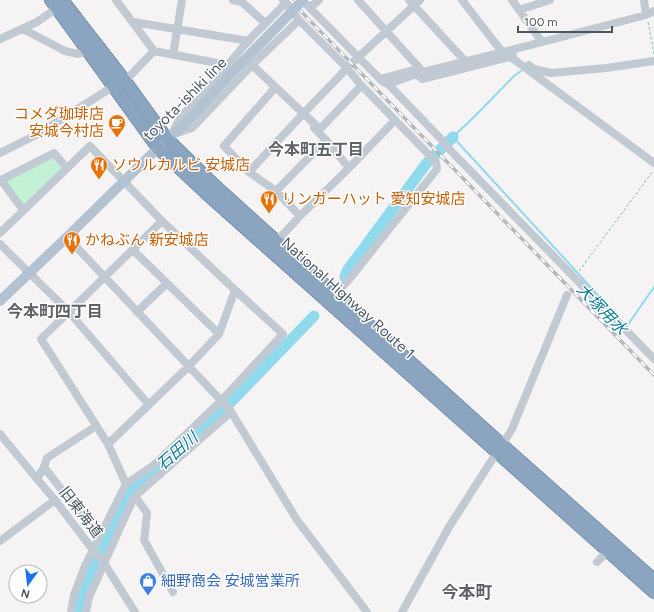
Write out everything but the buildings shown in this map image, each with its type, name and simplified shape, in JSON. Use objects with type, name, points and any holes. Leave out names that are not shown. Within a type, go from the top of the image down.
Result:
[{"type":"highway","name":"National Highway Route 1","points":[[61,2],[88,51],[214,184],[336,294],[608,551],[654,592]]},
{"type":"highway","name":"National Highway Route 1","points":[[61,2],[119,84],[158,148],[206,193],[499,448],[654,580]]},
{"type":"main road","name":"toyota-ishiki line","points":[[0,301],[170,136],[184,125],[226,79],[303,0]]},
{"type":"street","points":[[116,0],[154,47],[173,53]]},
{"type":"street","points":[[120,0],[154,51]]},
{"type":"street","points":[[173,53],[182,0]]},
{"type":"street","points":[[233,0],[242,2],[265,23]]},
{"type":"street","points":[[303,0],[383,82],[388,84],[451,151],[654,359]]},
{"type":"street","points":[[310,8],[319,0]]},
{"type":"street","points":[[358,0],[386,31],[420,73],[422,79],[542,42],[650,13],[644,0]]},
{"type":"street","points":[[462,0],[499,48],[654,163]]},
{"type":"street","points":[[512,0],[542,42]]},
{"type":"street","points":[[519,10],[550,0]]},
{"type":"street","points":[[170,136],[182,115],[265,23],[274,16],[284,1],[299,20],[347,68],[428,156],[436,162],[437,169],[336,294]]},
{"type":"street","points":[[1,38],[37,22],[61,2]]},
{"type":"street","points":[[249,172],[302,114],[414,2],[465,61]]},
{"type":"street","points":[[170,136],[192,128],[251,66],[299,20]]},
{"type":"street","points":[[135,22],[249,41]]},
{"type":"street","points":[[23,29],[65,51],[78,54],[88,51]]},
{"type":"street","points":[[0,153],[38,134],[119,84],[154,51],[173,53],[229,64]]},
{"type":"street","points":[[388,84],[420,73],[465,61],[507,54],[516,55],[534,69],[551,73],[606,68],[654,61]]},
{"type":"street","points":[[251,66],[273,90],[320,129],[362,86]]},
{"type":"street","points":[[251,66],[302,114],[349,168]]},
{"type":"street","points":[[380,79],[413,70],[420,73]]},
{"type":"street","points":[[273,90],[224,146],[249,172],[276,192],[300,216]]},
{"type":"street","points":[[277,241],[395,120]]},
{"type":"street","points":[[276,192],[326,140]]},
{"type":"street","points":[[0,233],[90,146],[162,221],[283,334],[222,402],[154,464],[126,484],[94,551],[85,566],[74,595],[71,612]]},
{"type":"street","points":[[24,210],[1,180],[54,153],[67,168]]},
{"type":"street","points":[[126,484],[108,444],[41,339],[162,221]]},
{"type":"street","points":[[67,237],[230,411],[297,520],[367,612]]},
{"type":"street","points":[[0,244],[69,312],[149,405]]},
{"type":"street","points":[[133,250],[219,334]]},
{"type":"street","points":[[137,312],[167,283]]},
{"type":"street","points":[[108,444],[188,367],[219,334],[235,290]]},
{"type":"street","points":[[402,612],[449,527],[512,428],[567,295]]},
{"type":"street","points":[[86,612],[89,597],[103,562],[134,497],[230,411]]},
{"type":"street","points":[[37,479],[47,458],[96,426]]},
{"type":"street","name":"旧東海道","points":[[0,434],[55,500],[103,562],[135,612]]},
{"type":"street","points":[[44,467],[99,538]]},
{"type":"street","points":[[135,496],[147,513],[144,540],[173,592]]},
{"type":"street","points":[[0,541],[55,500]]},
{"type":"street","points":[[597,562],[608,551]]},
{"type":"path","points":[[650,13],[654,56]]},
{"type":"path","points":[[575,277],[654,169]]},
{"type":"green space","points":[[53,156],[63,168],[24,206],[5,181]]},
{"type":"waterway","name":"大塚用水","points":[[521,71],[514,76],[453,137],[618,317]]},
{"type":"waterway","name":"石田川","points":[[345,277],[347,271],[426,164],[453,137]]},
{"type":"waterway","name":"大塚用水","points":[[627,326],[654,287]]},
{"type":"waterway","name":"石田川","points":[[78,612],[93,567],[130,491],[191,440],[231,402],[314,316]]},
{"type":"railway","points":[[290,0],[654,375]]},
{"type":"place","name":"コメダ珈琲店 安城今村店","points":[[117,138]]},
{"type":"place","name":"ソウルカルビ 安城店","points":[[99,180]]},
{"type":"place","name":"リンガーハット 愛知安城店","points":[[269,214]]},
{"type":"place","name":"かねぶん 新安城店","points":[[72,255]]},
{"type":"place","name":"細野商会 安城営業所","points":[[148,596]]},
{"type":"district","name":"今本町五丁目","points":[[316,149]]},
{"type":"district","name":"今本町四丁目","points":[[55,311]]},
{"type":"district","name":"今本町","points":[[467,592]]}]
